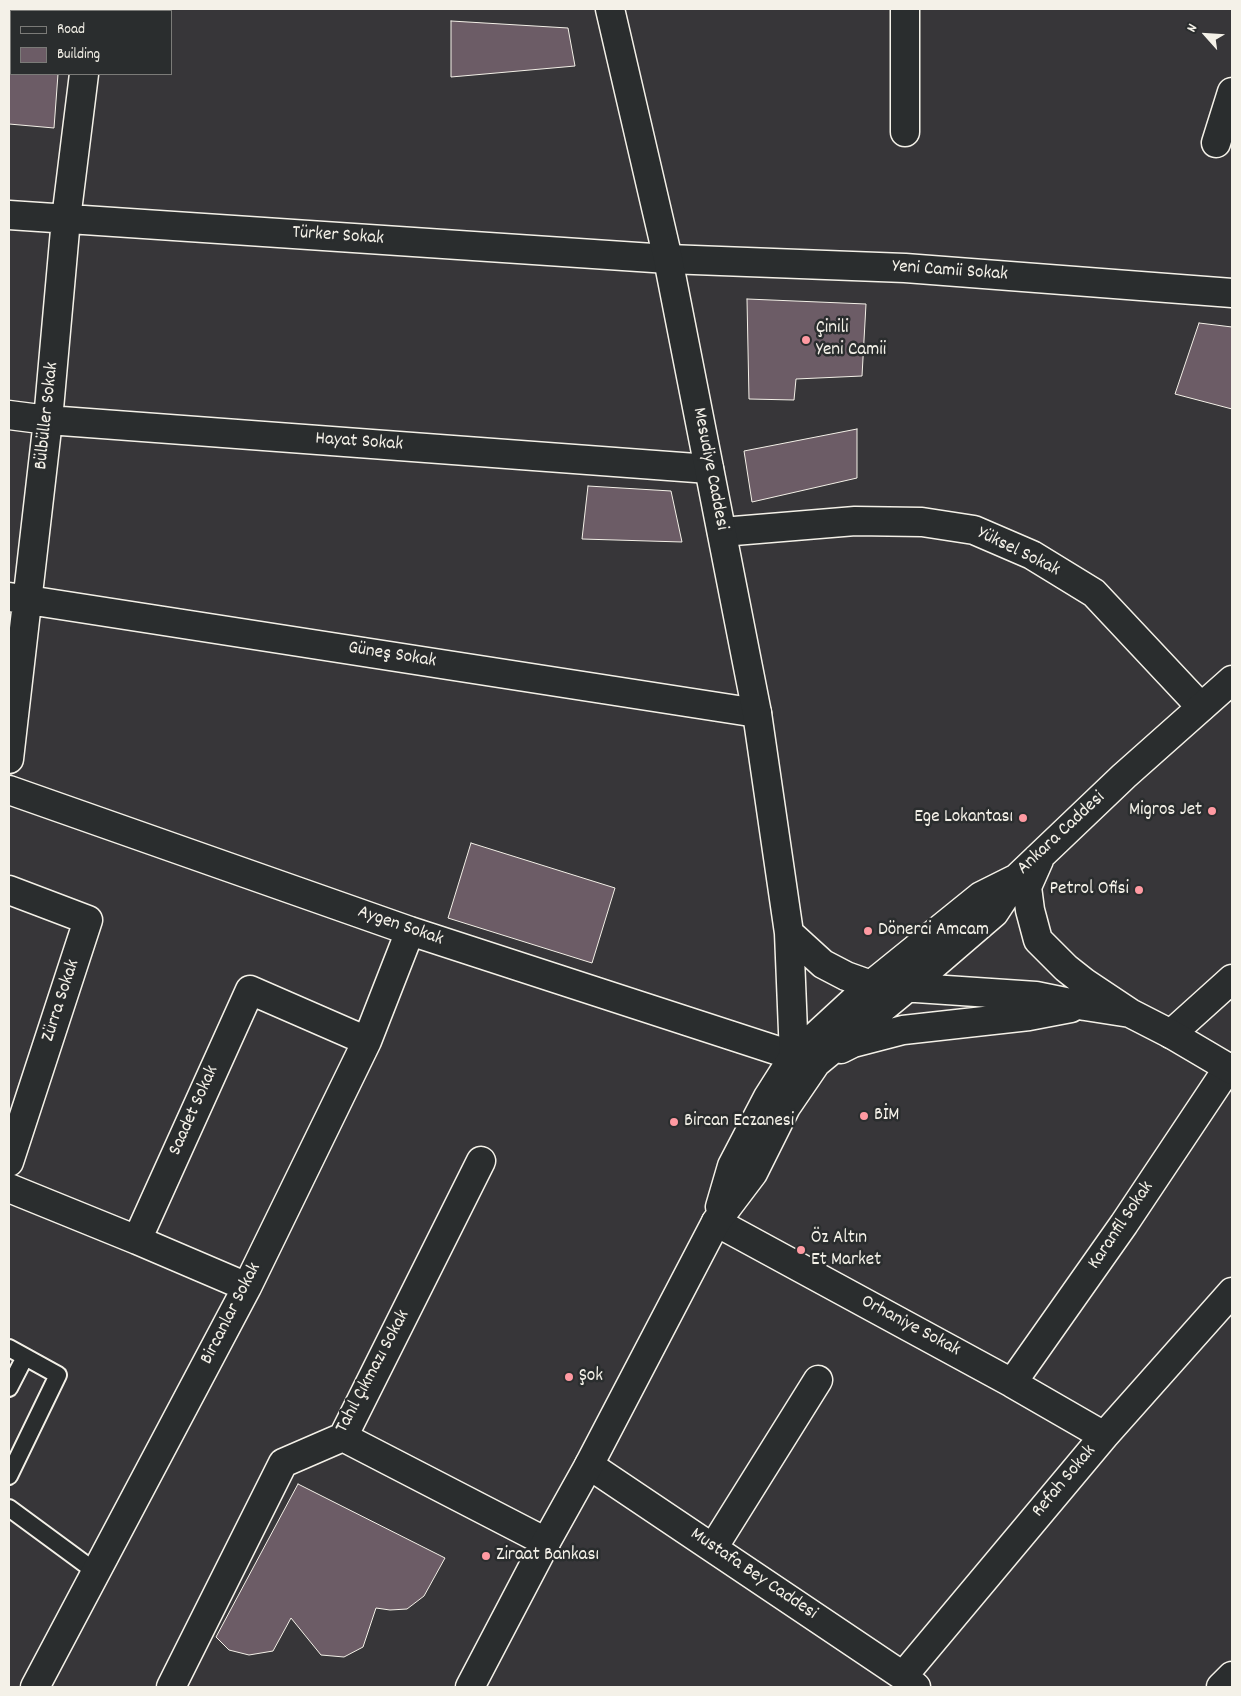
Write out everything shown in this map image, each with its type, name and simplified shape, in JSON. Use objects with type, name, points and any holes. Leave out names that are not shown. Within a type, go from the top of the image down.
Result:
[{"type":"street","name":"Mesudiye Caddesi","points":[[610,9],[668,259],[757,714],[789,933],[805,1059]]},
{"type":"street","points":[[905,9],[905,132]]},
{"type":"street","name":"Bülbüller Sokak","points":[[9,759],[18,598],[48,420],[66,219],[84,75]]},
{"type":"street","points":[[1216,143],[1232,92]]},
{"type":"street","name":"Türker Sokak","points":[[9,216],[668,259]]},
{"type":"street","name":"Yeni Camii Sokak","points":[[668,259],[904,268],[1232,293]]},
{"type":"street","name":"Hayat Sokak","points":[[9,415],[48,420],[709,470]]},
{"type":"street","name":"Yüksel Sokak","points":[[722,532],[855,521],[922,522],[974,530],[1032,555],[1094,593],[1202,707]]},
{"type":"street","name":"Güneş Sokak","points":[[18,598],[757,714]]},
{"type":"street","name":"Ankara Caddesi","points":[[805,1059],[871,985],[981,896],[1016,878],[1124,776],[1232,680]]},
{"type":"street","name":"Aygen Sokak","points":[[9,790],[410,931],[805,1059]]},
{"type":"street","points":[[1042,854],[1027,886],[1030,910],[1038,940],[1066,968],[1130,1013],[1172,1034],[1230,1069]]},
{"type":"street","points":[[470,1687],[505,1617],[589,1465],[716,1222],[732,1166],[768,1097],[805,1059],[874,1014],[908,988],[994,913],[1016,878]]},
{"type":"street","name":"Zürra Sokak","points":[[9,890],[88,920],[9,1162]]},
{"type":"street","name":"Bircanlar Sokak","points":[[35,1687],[247,1287],[367,1041],[410,931]]},
{"type":"street","points":[[789,933],[823,964],[846,976],[871,985],[1036,996],[1130,1013]]},
{"type":"street","points":[[1172,1034],[1232,979]]},
{"type":"street","points":[[871,985],[869,1000],[874,1014],[882,1021],[903,1030]]},
{"type":"street","name":"Saadet Sokak","points":[[137,1240],[250,990],[367,1041]]},
{"type":"street","points":[[805,1059],[853,1043],[903,1030],[1029,1016],[1085,1006]]},
{"type":"street","name":"Karanfil Sokak","points":[[1012,1382],[1124,1224],[1230,1069]]},
{"type":"street","name":"Tahıl Çıkmazı Sokak","points":[[171,1687],[283,1463],[343,1437],[481,1161]]},
{"type":"street","points":[[9,1188],[247,1287]]},
{"type":"street","name":"Orhaniye Sokak","points":[[716,1222],[1012,1382],[1104,1436]]},
{"type":"street","name":"Refah Sokak","points":[[910,1682],[1104,1436],[1232,1292]]},
{"type":"street","points":[[713,1548],[818,1380]]},
{"type":"street","points":[[343,1437],[546,1542]]},
{"type":"street","name":"Mustafa Bey Caddesi","points":[[589,1465],[910,1682]]},
{"type":"street","points":[[491,1687],[505,1617]]},
{"type":"street","points":[[1221,1687],[1232,1676]]},
{"type":"lane","points":[[9,1348],[58,1375],[9,1476]]},
{"type":"lane","points":[[9,1388],[25,1357]]},
{"type":"lane","points":[[9,1508],[96,1572]]},
{"type":"building","points":[[9,9],[63,10],[10,10],[10,75],[58,75],[54,128],[9,124]]},
{"type":"building","points":[[451,21],[568,28],[575,66],[451,77]]},
{"type":"building","name":"Çinili Yeni Camii","points":[[747,299],[866,304],[862,376],[796,379],[794,400],[749,399]]},
{"type":"building","points":[[1199,323],[1232,327],[1232,409],[1175,394]]},
{"type":"building","points":[[857,429],[857,478],[752,502],[744,451]]},
{"type":"building","points":[[588,486],[671,491],[682,542],[582,539]]},
{"type":"building","points":[[471,843],[615,888],[592,963],[448,918]]},
{"type":"building","points":[[298,1484],[445,1558],[424,1596],[407,1609],[390,1610],[376,1608],[363,1647],[344,1657],[321,1655],[291,1618],[273,1651],[249,1655],[229,1650],[216,1637]]},
{"type":"place","name":"Çinili Yeni Camii","points":[[806,340]]},
{"type":"place","name":"Migros Jet","points":[[1212,811]]},
{"type":"place","name":"Ege Lokantası","points":[[1023,818]]},
{"type":"place","name":"Petrol Ofisi","points":[[1139,890]]},
{"type":"place","name":"Dönerci Amcam","points":[[868,931]]},
{"type":"place","name":"BİM","points":[[864,1116]]},
{"type":"place","name":"Bircan Eczanesi","points":[[674,1122]]},
{"type":"place","name":"Öz Altın Et Market","points":[[801,1250]]},
{"type":"place","name":"Şok","points":[[569,1377]]},
{"type":"place","name":"Ziraat Bankası","points":[[486,1556]]}]
